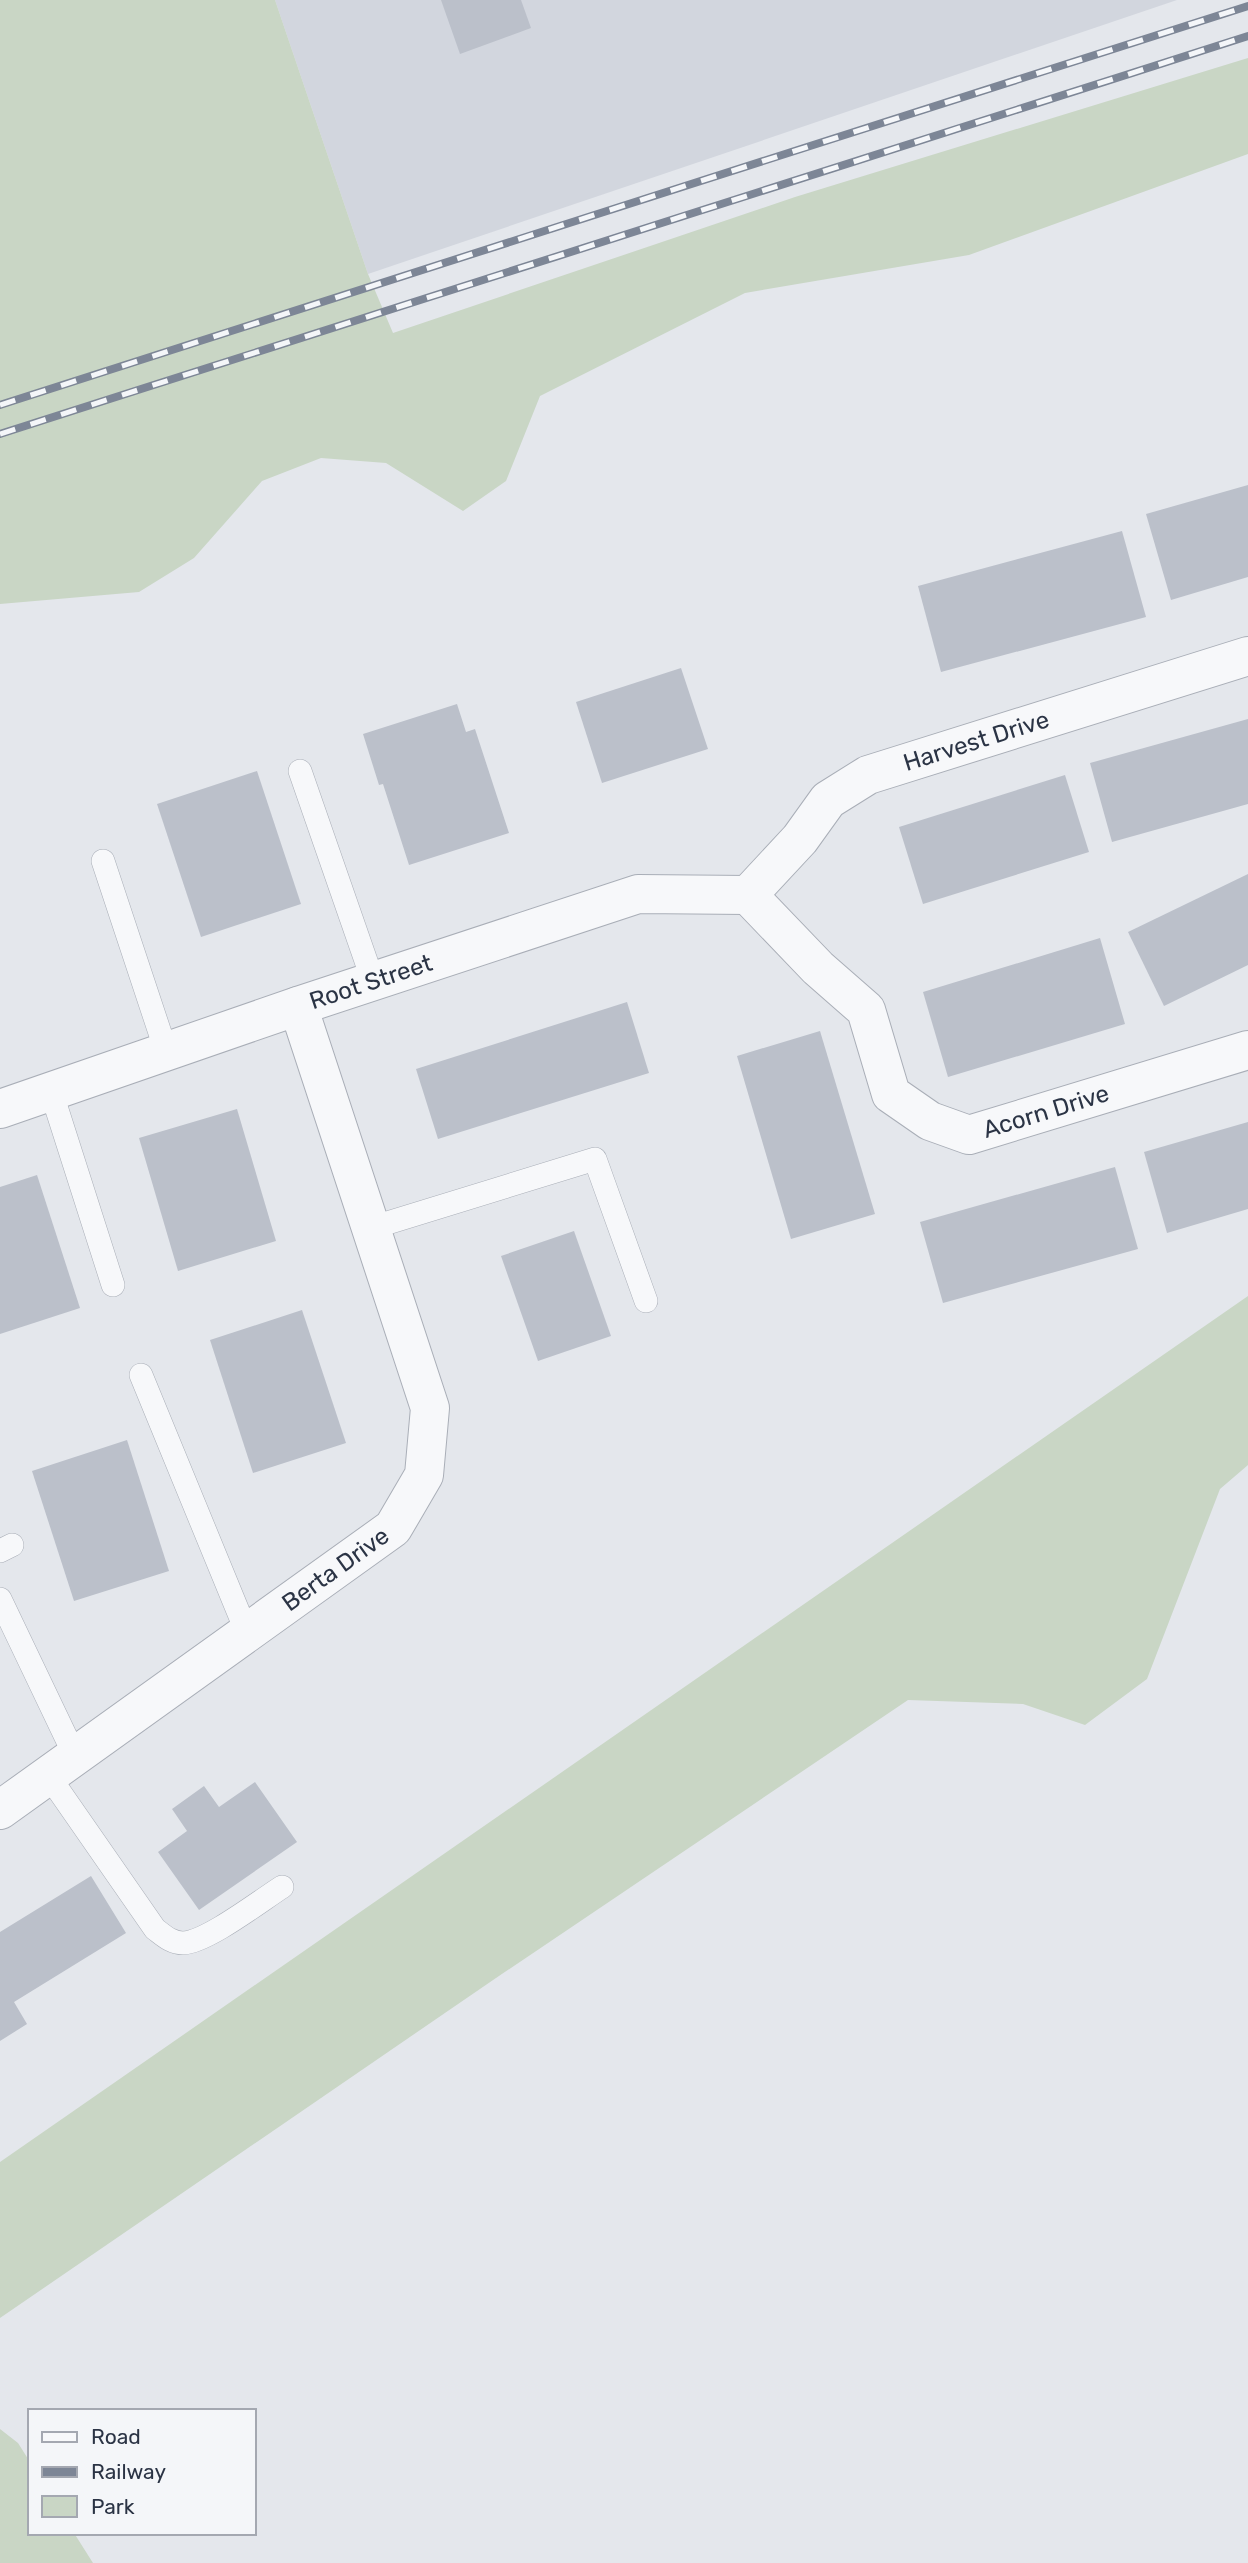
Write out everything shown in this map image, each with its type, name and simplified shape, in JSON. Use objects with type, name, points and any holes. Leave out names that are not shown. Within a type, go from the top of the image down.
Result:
[{"type":"street","name":"Harvest Drive","points":[[748,895],[800,839],[828,800],[868,775],[1248,656]]},
{"type":"street","name":"Root Street","points":[[0,1109],[298,1006],[638,894],[748,895]]},
{"type":"street","name":"Acorn Drive","points":[[748,895],[818,968],[866,1010],[891,1094],[930,1121],[969,1135],[1248,1050]]},
{"type":"street","name":"Berta Drive","points":[[0,1810],[393,1528],[424,1475],[430,1408],[298,1006]]},
{"type":"lane","points":[[300,771],[373,981]]},
{"type":"lane","points":[[103,861],[166,1051]]},
{"type":"lane","points":[[51,1091],[113,1285]]},
{"type":"lane","points":[[371,1228],[595,1159],[646,1301]]},
{"type":"lane","points":[[141,1375],[247,1633]]},
{"type":"lane","points":[[0,1599],[62,1766],[155,1929],[169,1940],[182,1943],[201,1939],[282,1887]]},
{"type":"shaded area","points":[[275,0],[1177,0],[368,274]]},
{"type":"green space","points":[[0,0],[275,0],[368,274],[393,333],[795,197],[1248,58],[1248,154],[969,255],[745,293],[540,396],[506,481],[463,511],[386,463],[321,458],[262,481],[194,558],[139,592],[0,604]]},
{"type":"green space","points":[[1248,1296],[1248,1465],[1220,1489],[1147,1679],[1085,1725],[1023,1704],[908,1700],[0,2318],[0,2162]]},
{"type":"green space","points":[[0,2429],[18,2443],[28,2459],[28,2535],[75,2535],[93,2563],[0,2563]]},
{"type":"building","points":[[441,0],[521,0],[531,28],[460,54]]},
{"type":"building","points":[[1248,485],[1248,577],[1171,600],[1146,514]]},
{"type":"building","points":[[1122,531],[1146,617],[941,672],[918,586]]},
{"type":"building","points":[[681,668],[708,749],[602,783],[576,702]]},
{"type":"building","points":[[457,704],[466,732],[475,729],[509,833],[409,865],[383,784],[379,785],[363,734]]},
{"type":"building","points":[[1248,719],[1248,804],[1112,842],[1090,763]]},
{"type":"building","points":[[257,771],[301,904],[201,937],[157,804]]},
{"type":"building","points":[[1065,775],[1089,852],[923,904],[899,827]]},
{"type":"building","points":[[1248,874],[1248,965],[1164,1006],[1128,932]]},
{"type":"building","points":[[1100,938],[1125,1024],[948,1077],[923,992]]},
{"type":"building","points":[[627,1002],[649,1073],[438,1139],[416,1069]]},
{"type":"building","points":[[820,1031],[875,1214],[791,1239],[737,1056]]},
{"type":"building","points":[[237,1109],[276,1241],[178,1271],[139,1138]]},
{"type":"building","points":[[1248,1122],[1248,1209],[1167,1233],[1144,1152]]},
{"type":"building","points":[[1115,1167],[1138,1249],[943,1303],[920,1222]]},
{"type":"building","points":[[37,1175],[80,1308],[0,1334],[0,1187]]},
{"type":"building","points":[[574,1231],[611,1336],[538,1361],[501,1256]]},
{"type":"building","points":[[302,1310],[346,1443],[253,1473],[210,1340]]},
{"type":"building","points":[[127,1440],[169,1571],[74,1601],[32,1471]]},
{"type":"building","points":[[255,1782],[297,1842],[199,1910],[158,1852],[187,1831],[172,1809],[204,1786],[219,1807]]},
{"type":"building","points":[[91,1876],[126,1933],[14,2002],[27,2024],[0,2041],[0,1932]]},
{"type":"railway","points":[[0,405],[1248,6]]},
{"type":"railway","points":[[0,434],[1248,36]]}]
